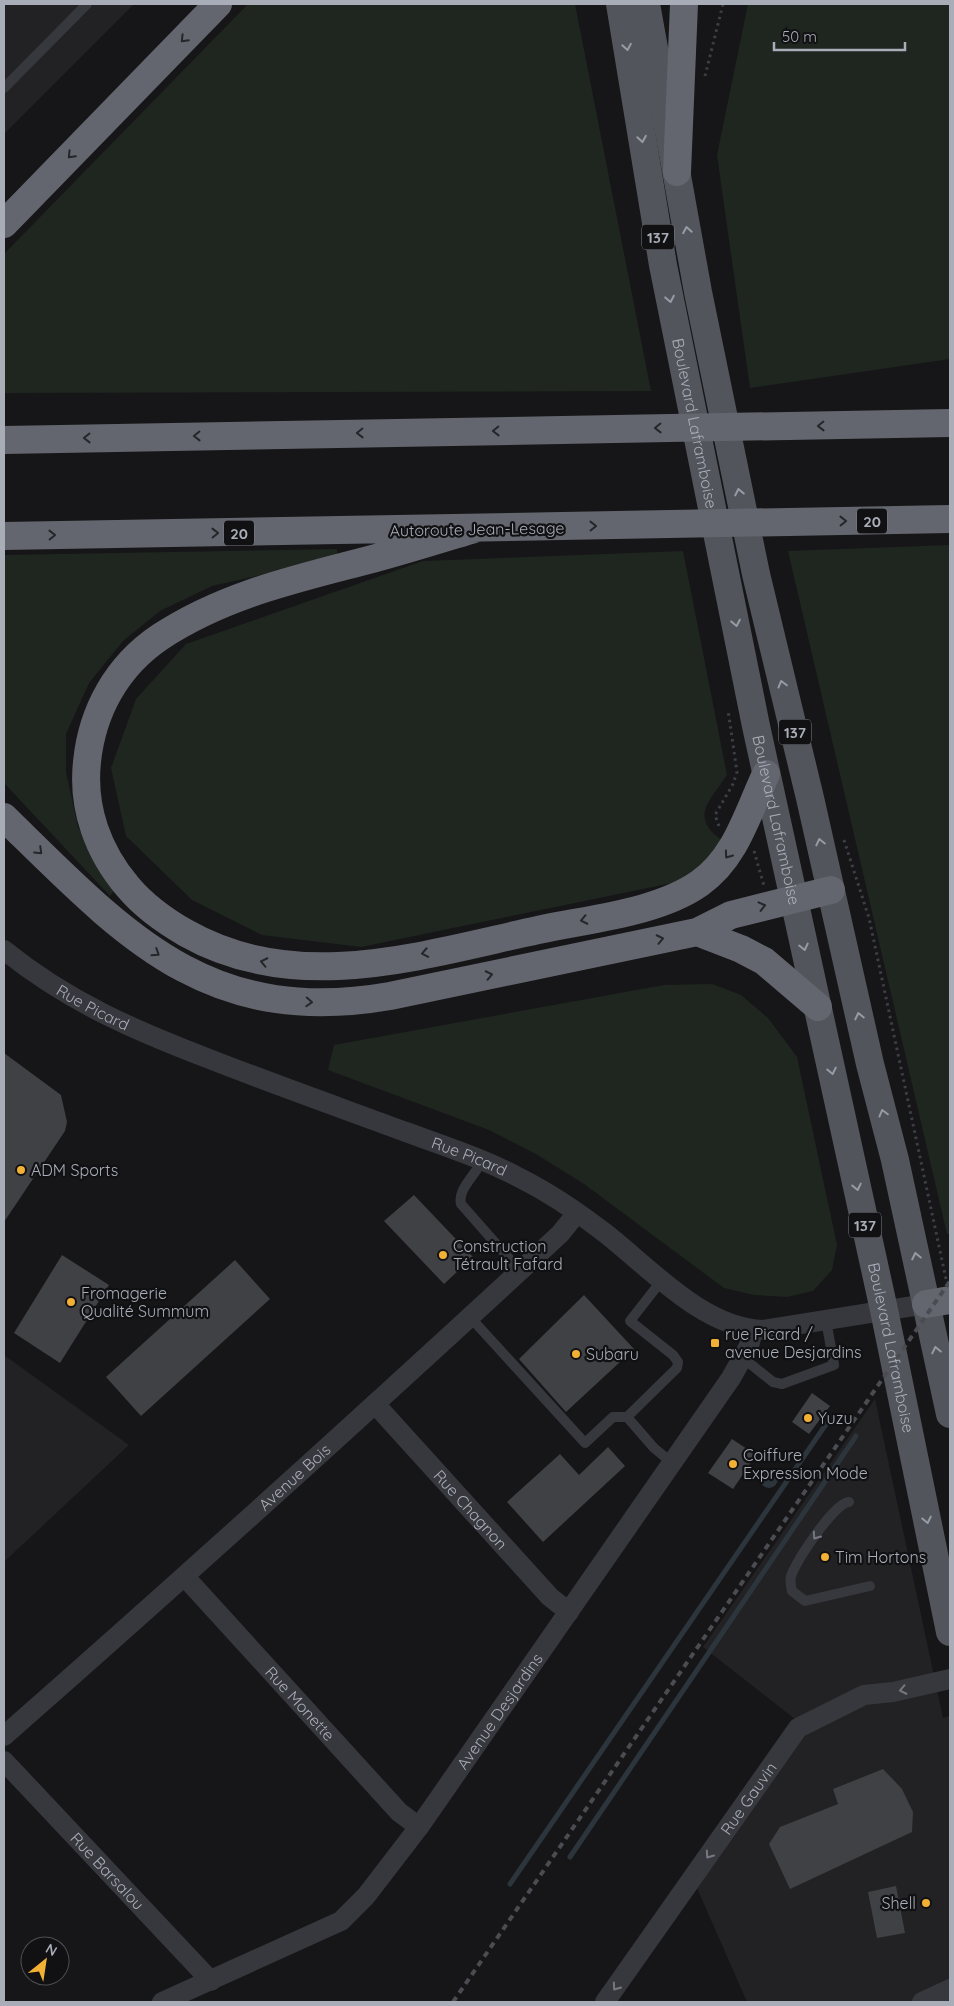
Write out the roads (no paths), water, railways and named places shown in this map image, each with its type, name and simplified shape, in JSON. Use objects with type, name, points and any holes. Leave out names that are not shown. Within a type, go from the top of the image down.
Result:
[{"type":"highway","points":[[4,224],[218,4]]},
{"type":"highway","points":[[678,172],[684,4]]},
{"type":"highway","points":[[870,425],[950,411]]},
{"type":"highway","points":[[4,440],[950,423]]},
{"type":"highway","name":"Autoroute Jean-Lesage","points":[[4,536],[950,520]]},
{"type":"highway","points":[[474,529],[374,558],[316,572],[248,594],[218,606],[170,631],[148,646],[128,665],[105,697],[96,718],[88,755],[86,791],[94,829],[106,857],[123,882],[144,904],[170,924],[211,946],[255,960],[286,966],[320,968],[357,965],[473,944],[645,907],[694,888],[714,872],[731,850],[766,774]]},
{"type":"highway","points":[[4,817],[116,925],[154,952],[189,972],[214,983],[272,999],[332,1003],[382,998],[697,932],[732,915],[831,890]]},
{"type":"highway","points":[[697,932],[741,949],[764,962],[818,1007]]},
{"type":"main road","name":"Boulevard Laframboise","points":[[620,4],[662,257],[686,381],[766,774],[884,1310],[950,1632]]},
{"type":"main road","name":"Boulevard Laframboise","points":[[646,4],[716,381],[756,574],[870,1064],[895,1160],[941,1293],[950,1414]]},
{"type":"street","name":"Rue Picard","points":[[4,950],[64,994],[116,1021],[247,1074],[482,1160],[535,1186],[577,1213],[662,1280],[710,1314],[726,1322],[752,1330],[778,1328],[884,1310],[941,1293]]},
{"type":"street","name":"Avenue Bois","points":[[4,1736],[185,1577],[376,1404],[568,1226],[577,1213]]},
{"type":"street","name":"Avenue Desjardins","points":[[162,2002],[341,1921],[366,1896],[419,1827],[569,1612],[742,1358],[749,1346],[752,1330]]},
{"type":"street","name":"Rue Chagnon","points":[[376,1404],[553,1600],[569,1612]]},
{"type":"street","name":"Rue Monette","points":[[185,1577],[399,1812],[419,1827]]},
{"type":"street","name":"Rue Gauvin","points":[[605,2002],[798,1728],[864,1695],[893,1692],[950,1679]]},
{"type":"street","name":"Rue Barsalou","points":[[4,1761],[211,1981]]},
{"type":"street","points":[[922,2002],[950,1989]]},
{"type":"lane","points":[[4,88],[87,4]]},
{"type":"lane","points":[[482,1160],[477,1171],[461,1193],[461,1204],[520,1271]]},
{"type":"lane","points":[[470,1317],[584,1443],[613,1417],[626,1416],[674,1373],[678,1366],[673,1355],[630,1321],[662,1280]]},
{"type":"lane","points":[[742,1358],[773,1382],[782,1384],[834,1365],[826,1320]]},
{"type":"lane","points":[[626,1416],[654,1448],[671,1462]]},
{"type":"lane","points":[[848,1502],[842,1502],[834,1510],[803,1555],[790,1577],[792,1592],[805,1601],[870,1586]]},
{"type":"waterway","points":[[510,1884],[831,1417]]},
{"type":"waterway","points":[[570,1857],[856,1436]]},
{"type":"railway","points":[[453,2002],[950,1281]]},
{"type":"place","name":"ADM Sports","points":[[21,1170]]},
{"type":"place","name":"Construction Tétrault Fafard","points":[[443,1255]]},
{"type":"place","name":"Fromagerie Qualité Summum","points":[[71,1302]]},
{"type":"place","name":"rue Picard / avenue Desjardins","points":[[715,1343]]},
{"type":"place","name":"Subaru","points":[[576,1354]]},
{"type":"place","name":"Yuzu","points":[[808,1418]]},
{"type":"place","name":"Coiffure Expression Mode","points":[[733,1464]]},
{"type":"place","name":"Tim Hortons","points":[[825,1557]]},
{"type":"place","name":"Shell","points":[[926,1903]]}]
